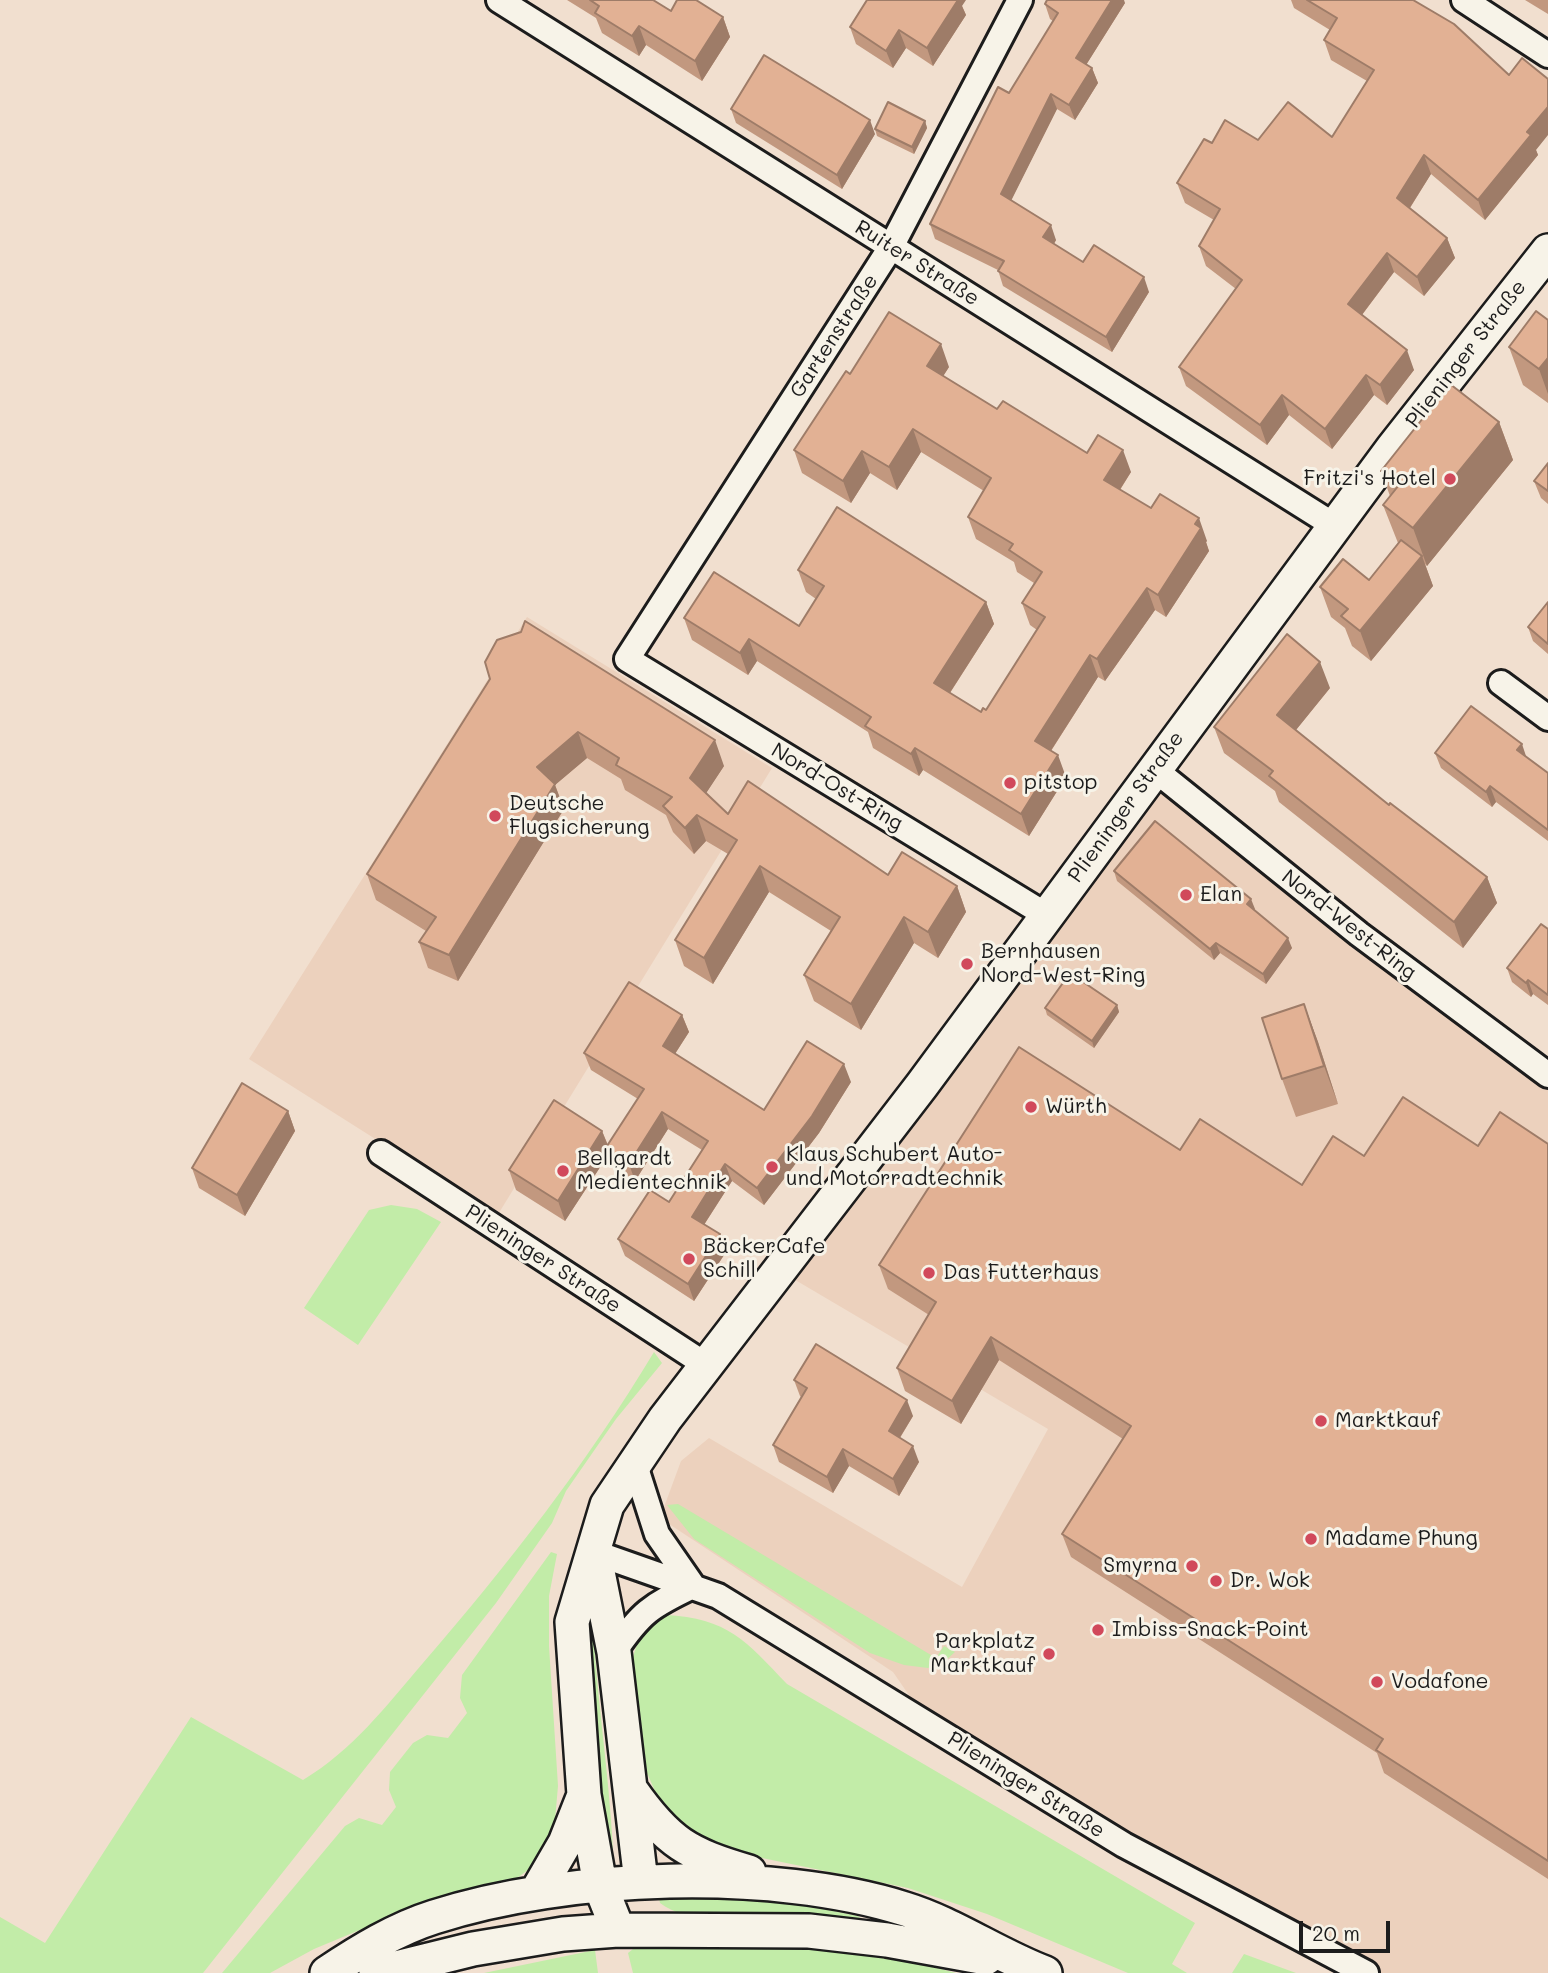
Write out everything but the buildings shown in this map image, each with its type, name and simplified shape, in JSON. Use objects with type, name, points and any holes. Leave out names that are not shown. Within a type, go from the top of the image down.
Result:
[{"type":"main road","name":"Plieninger Straße","points":[[618,1930],[600,1885],[584,1795],[572,1622],[607,1505],[634,1462],[706,1365],[908,1104],[1335,526],[1449,375],[1548,251]]},
{"type":"main road","name":"Plieninger Straße","points":[[593,1552],[614,1652],[642,1882]]},
{"type":"main road","points":[[630,1788],[650,1817],[697,1856],[799,1886],[906,1909],[1034,1969]]},
{"type":"main road","points":[[536,1893],[565,1843],[584,1795]]},
{"type":"main road","points":[[327,1973],[391,1935],[433,1917],[536,1893],[642,1882],[799,1886]]},
{"type":"main road","points":[[618,1930],[642,1882]]},
{"type":"main road","points":[[376,1973],[473,1949],[564,1934],[618,1930],[809,1931],[887,1940],[1034,1969]]},
{"type":"street","name":"Ruiter Straße","points":[[499,0],[1335,526]]},
{"type":"street","name":"Gartenstraße","points":[[627,659],[891,247],[1020,0]]},
{"type":"street","points":[[1464,0],[1548,55]]},
{"type":"street","name":"Nord-Ost-Ring","points":[[627,659],[1046,915]]},
{"type":"street","points":[[1501,683],[1548,718]]},
{"type":"street","name":"Nord-West-Ring","points":[[1154,769],[1359,934],[1548,1075]]},
{"type":"street","name":"Plieninger Straße","points":[[381,1153],[706,1365]]},
{"type":"street","name":"Plieninger Straße","points":[[634,1462],[657,1534],[693,1586]]},
{"type":"street","name":"Plieninger Straße","points":[[593,1552],[693,1586],[752,1615],[1146,1858],[1366,1973]]},
{"type":"street","points":[[614,1652],[631,1626],[653,1605],[693,1586]]},
{"type":"shaded area","points":[[527,617],[772,768],[497,1216],[249,1059]]},
{"type":"shaded area","points":[[1154,769],[1548,1075],[1548,1973],[1366,1973],[931,1727],[893,1672],[660,1518],[681,1461],[709,1438],[962,1587],[1048,1429],[780,1271]]},
{"type":"green space","points":[[391,1205],[417,1209],[441,1222],[358,1345],[304,1308],[369,1210]]},
{"type":"green space","points":[[654,1352],[662,1363],[616,1419],[566,1491],[552,1523],[496,1603],[203,1973],[0,1973],[0,1917],[45,1943],[191,1717],[303,1780],[353,1741],[516,1551],[602,1433]]},
{"type":"green space","points":[[678,1504],[936,1658],[944,1646],[955,1652],[945,1661],[928,1668],[904,1665],[870,1653],[694,1539],[667,1505]]},
{"type":"green space","points":[[551,1552],[557,1554],[549,1596],[549,1646],[558,1786],[555,1820],[546,1847],[532,1867],[513,1881],[415,1907],[314,1949],[270,1973],[222,1973],[345,1826],[359,1818],[382,1825],[396,1807],[389,1790],[390,1772],[413,1743],[427,1735],[448,1738],[467,1713],[460,1698],[462,1675]]},
{"type":"green space","points":[[586,1595],[592,1599],[611,1820],[613,1852],[609,1857],[604,1857]]},
{"type":"green space","points":[[665,1615],[705,1621],[734,1634],[787,1684],[1195,1923],[1172,1964],[1187,1973],[1128,1973],[987,1914],[908,1888],[762,1858],[734,1856],[674,1821],[658,1798],[647,1773],[633,1657],[640,1634],[653,1620]]},
{"type":"green space","points":[[664,1895],[773,1899],[858,1916],[863,1920],[861,1925],[785,1926],[728,1923],[678,1913],[660,1903],[659,1898]]},
{"type":"green space","points":[[638,1945],[758,1946],[838,1951],[917,1963],[956,1973],[633,1973],[628,1953]]},
{"type":"green space","points":[[595,1950],[598,1973],[484,1973]]},
{"type":"green space","points":[[1244,1954],[1296,1973],[1232,1973]]},
{"type":"place","name":"Fritzi's Hotel","points":[[1450,479]]},
{"type":"place","name":"pitstop","points":[[1010,783]]},
{"type":"place","name":"Deutsche Flugsicherung","points":[[495,816]]},
{"type":"place","name":"Elan","points":[[1186,895]]},
{"type":"place","name":"Bernhausen Nord-West-Ring","points":[[967,964]]},
{"type":"place","name":"Würth","points":[[1031,1107]]},
{"type":"place","name":"Klaus Schubert Auto- und Motorradtechnik","points":[[772,1167]]},
{"type":"place","name":"Bellgardt Medientechnik","points":[[563,1171]]},
{"type":"place","name":"BäckerCafe Schill","points":[[689,1259]]},
{"type":"place","name":"Das Futterhaus","points":[[929,1273]]},
{"type":"place","name":"Marktkauf","points":[[1321,1421]]},
{"type":"place","name":"Madame Phung","points":[[1311,1539]]},
{"type":"place","name":"Smyrna","points":[[1192,1566]]},
{"type":"place","name":"Dr. Wok","points":[[1216,1581]]},
{"type":"place","name":"Imbiss-Snack-Point","points":[[1098,1630]]},
{"type":"place","name":"Parkplatz Marktkauf","points":[[1049,1654]]},
{"type":"place","name":"Vodafone","points":[[1377,1682]]}]
